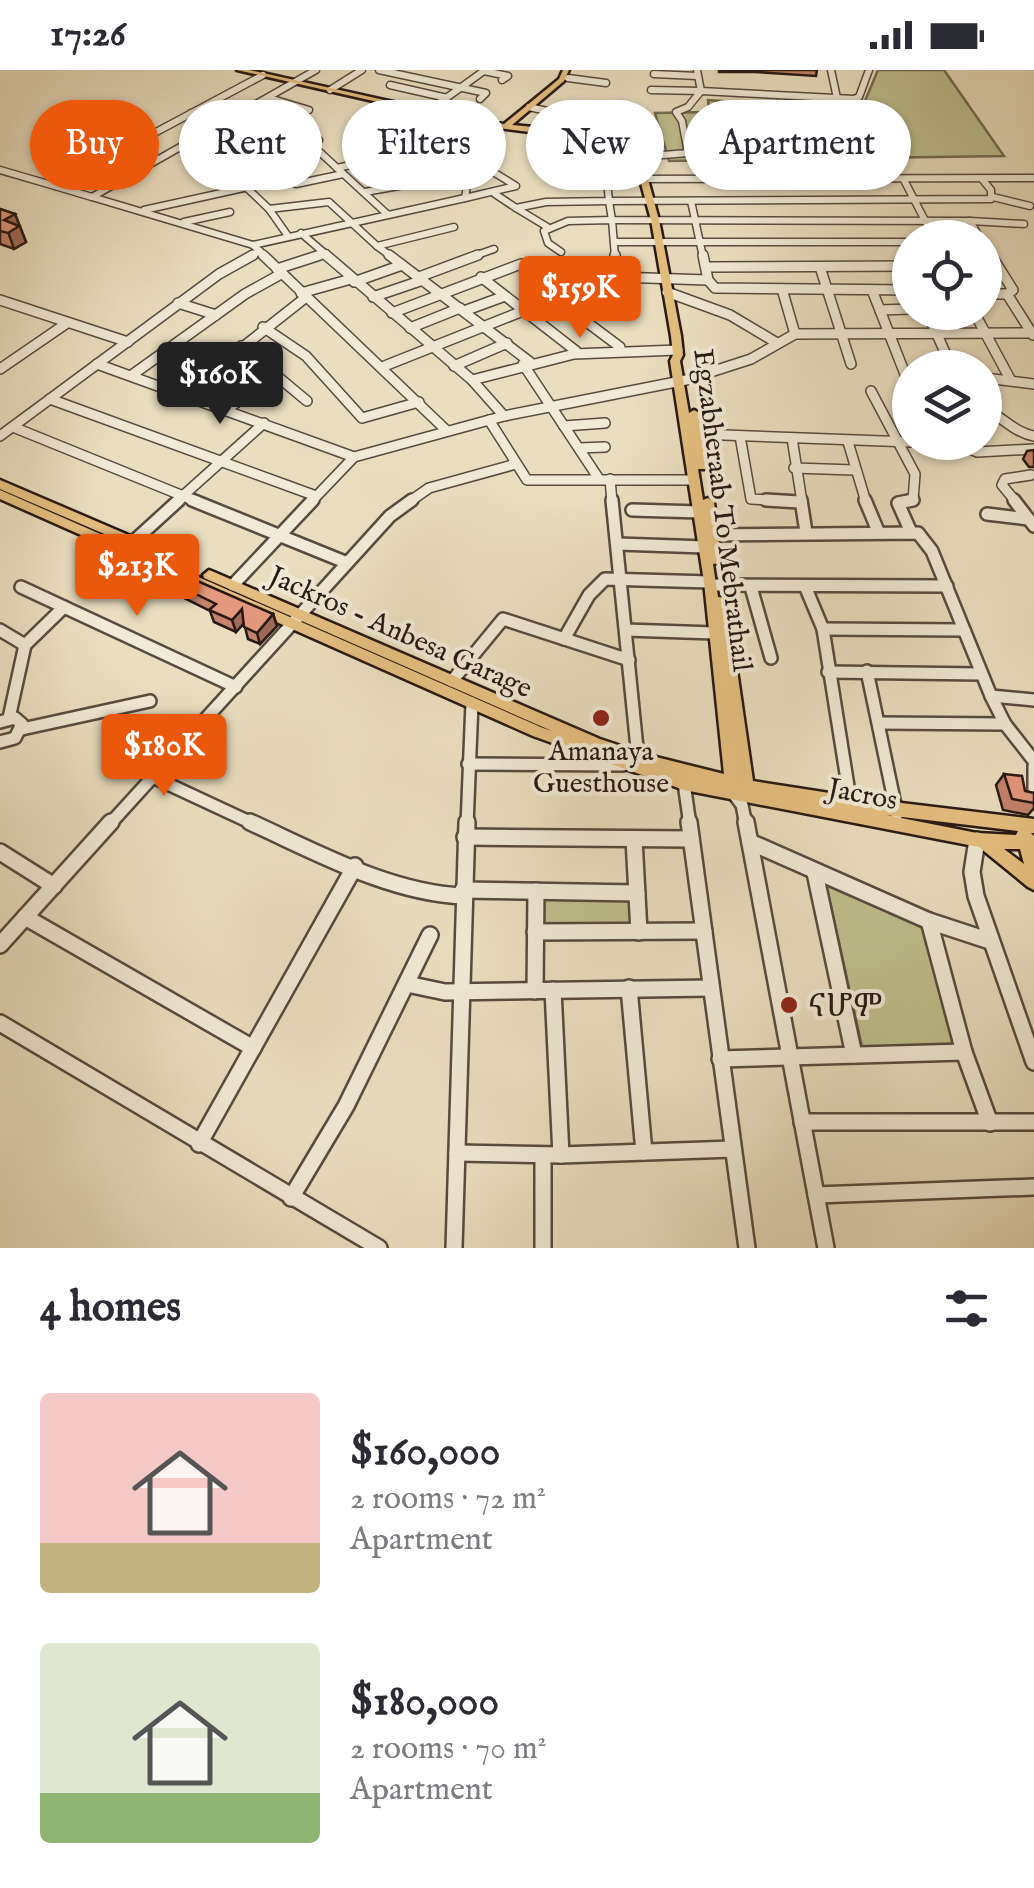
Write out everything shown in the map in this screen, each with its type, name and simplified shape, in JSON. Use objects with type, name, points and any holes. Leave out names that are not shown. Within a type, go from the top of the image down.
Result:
[{"type":"main road","points":[[240,70],[374,100]]},
{"type":"main road","points":[[539,100],[568,73]]},
{"type":"main road","points":[[507,125],[526,112]]},
{"type":"main road","points":[[507,125],[526,128]]},
{"type":"main road","name":"Egzabheraab To Mebrathail","points":[[649,190],[706,539]]},
{"type":"main road","points":[[683,381],[697,434],[706,539],[740,791]]},
{"type":"main road","name":"Jackros - Anbesa Garage","points":[[0,484],[35,504],[233,584],[297,619],[452,681],[630,761],[740,791]]},
{"type":"main road","points":[[0,494],[35,504],[297,619],[472,703],[630,761]]},
{"type":"main road","name":"Egzabheraab To Mebrathail","points":[[714,584],[714,632],[740,791]]},
{"type":"main road","name":"Jacros","points":[[630,761],[684,783],[851,806],[979,840],[1029,834]]},
{"type":"main road","name":"Jacros","points":[[740,791],[898,820],[1029,834]]},
{"type":"main road","points":[[1029,834],[1034,870]]},
{"type":"main road","points":[[979,840],[1034,882]]},
{"type":"street","points":[[266,100],[314,70]]},
{"type":"street","points":[[330,90],[362,70]]},
{"type":"street","points":[[379,70],[486,93],[480,99]]},
{"type":"street","points":[[444,100],[485,70],[509,78]]},
{"type":"street","points":[[831,70],[838,98]]},
{"type":"street","points":[[651,90],[860,97],[870,70]]},
{"type":"street","points":[[568,73],[606,83]]},
{"type":"street","points":[[654,74],[697,73],[700,91],[688,108],[676,112],[682,121],[686,154],[664,155]]},
{"type":"street","points":[[217,100],[263,75]]},
{"type":"street","points":[[370,99],[404,75]]},
{"type":"street","points":[[390,85],[447,98]]},
{"type":"street","points":[[269,98],[276,100]]},
{"type":"street","points":[[322,154],[337,150]]},
{"type":"street","points":[[322,156],[387,214]]},
{"type":"street","points":[[0,170],[30,179]]},
{"type":"street","points":[[322,176],[340,171]]},
{"type":"street","points":[[911,180],[1034,178]]},
{"type":"street","points":[[982,179],[993,197]]},
{"type":"street","points":[[68,190],[256,248],[446,430]]},
{"type":"street","points":[[92,197],[104,190]]},
{"type":"street","points":[[140,211],[234,190]]},
{"type":"street","points":[[245,190],[269,209],[288,236]]},
{"type":"street","points":[[365,192],[376,190]]},
{"type":"street","points":[[465,198],[466,190]]},
{"type":"street","points":[[0,436],[256,248],[288,236],[506,190]]},
{"type":"street","points":[[610,190],[616,278]]},
{"type":"street","points":[[909,190],[924,220]]},
{"type":"street","points":[[495,194],[548,228]]},
{"type":"street","points":[[516,208],[546,202],[993,197],[1030,206]]},
{"type":"street","points":[[691,201],[712,287],[892,290]]},
{"type":"street","points":[[269,209],[329,202],[402,265],[485,324],[527,363],[564,426],[605,479],[623,581],[630,761],[468,764]]},
{"type":"street","points":[[180,222],[230,212]]},
{"type":"street","points":[[561,252],[548,243],[544,231],[568,221],[892,221]]},
{"type":"street","points":[[1002,223],[1024,224]]},
{"type":"street","points":[[378,246],[454,228]]},
{"type":"street","points":[[301,233],[472,380],[504,416]]},
{"type":"street","points":[[614,242],[892,242]]},
{"type":"street","points":[[746,242],[753,266]]},
{"type":"street","points":[[373,297],[494,249]]},
{"type":"street","points":[[132,374],[279,272],[326,253]]},
{"type":"street","points":[[392,313],[440,292],[530,263],[565,276],[589,293]]},
{"type":"street","points":[[182,394],[303,296],[402,265]]},
{"type":"street","points":[[706,266],[892,266]]},
{"type":"street","points":[[820,267],[844,332],[851,364]]},
{"type":"street","points":[[1002,273],[1014,292],[1002,294]]},
{"type":"street","points":[[481,278],[576,351]]},
{"type":"street","points":[[534,317],[616,278],[708,280]]},
{"type":"street","points":[[782,290],[795,334]]},
{"type":"street","points":[[872,290],[898,350]]},
{"type":"street","points":[[667,292],[730,315],[781,342]]},
{"type":"street","points":[[1007,294],[1033,334]]},
{"type":"street","points":[[410,328],[505,296]]},
{"type":"street","points":[[0,300],[128,342]]},
{"type":"street","points":[[178,303],[216,315]]},
{"type":"street","points":[[564,305],[620,347]]},
{"type":"street","points":[[382,367],[523,310]]},
{"type":"street","points":[[880,310],[892,310]]},
{"type":"street","points":[[0,368],[67,323]]},
{"type":"street","points":[[263,328],[306,356],[362,418],[419,402]]},
{"type":"street","points":[[938,332],[945,350]]},
{"type":"street","points":[[985,332],[1010,379]]},
{"type":"street","points":[[233,584],[354,456],[552,405],[683,381],[751,360],[795,334],[1033,334]]},
{"type":"street","points":[[454,366],[508,343]]},
{"type":"street","points":[[241,346],[307,401]]},
{"type":"street","points":[[472,380],[576,351],[620,347],[678,353]]},
{"type":"street","points":[[97,364],[354,456]]},
{"type":"street","points":[[228,410],[264,384],[280,379]]},
{"type":"street","points":[[1002,379],[1034,384]]},
{"type":"street","points":[[871,391],[892,423]]},
{"type":"street","points":[[50,399],[316,496]]},
{"type":"street","points":[[1002,416],[1020,434],[1034,436]]},
{"type":"street","points":[[490,420],[527,480],[695,480]]},
{"type":"street","points":[[134,542],[264,423]]},
{"type":"street","points":[[564,426],[605,423]]},
{"type":"street","points":[[13,427],[344,562]]},
{"type":"street","points":[[697,434],[892,442]]},
{"type":"street","points":[[740,436],[751,499],[799,502]]},
{"type":"street","points":[[792,438],[806,532]]},
{"type":"street","points":[[848,442],[854,470],[878,531]]},
{"type":"street","points":[[579,448],[605,447]]},
{"type":"street","points":[[1002,451],[1034,449]]},
{"type":"street","points":[[1012,450],[1032,477]]},
{"type":"street","points":[[910,460],[917,480],[913,500],[898,503],[910,530]]},
{"type":"street","points":[[0,945],[155,778],[344,562],[417,493],[516,464]]},
{"type":"street","points":[[794,468],[854,470]]},
{"type":"street","points":[[1031,522],[1002,484],[1011,477],[1032,477]]},
{"type":"street","points":[[632,510],[700,512]]},
{"type":"street","points":[[987,514],[1031,522]]},
{"type":"street","points":[[618,544],[806,532],[918,533],[932,551],[1004,724],[1034,764],[1034,798]]},
{"type":"street","points":[[564,639],[598,584],[605,580],[751,587],[947,586]]},
{"type":"street","points":[[805,586],[822,628],[851,806]]},
{"type":"street","points":[[751,587],[772,658]]},
{"type":"street","points":[[21,588],[236,687]]},
{"type":"street","points":[[22,729],[20,720],[4,720],[25,645],[64,608]]},
{"type":"street","points":[[452,681],[498,620],[628,660]]},
{"type":"street","points":[[822,628],[964,630]]},
{"type":"street","points":[[0,630],[25,645]]},
{"type":"street","points":[[626,630],[714,632]]},
{"type":"street","points":[[867,671],[898,820]]},
{"type":"street","points":[[828,672],[981,674]]},
{"type":"street","points":[[990,696],[1034,700]]},
{"type":"street","points":[[0,742],[15,738],[22,729],[150,702]]},
{"type":"street","points":[[454,1248],[459,992],[472,703]]},
{"type":"street","points":[[879,723],[1004,724]]},
{"type":"street","points":[[155,778],[237,817],[434,896],[452,899],[463,893],[637,893]]},
{"type":"street","points":[[684,783],[747,1248]]},
{"type":"street","name":"Egzabheraab To Mebrathail","points":[[740,791],[826,1248]]},
{"type":"street","points":[[465,837],[691,839]]},
{"type":"street","points":[[634,839],[639,932]]},
{"type":"street","points":[[979,840],[972,872],[990,941],[1034,1062]]},
{"type":"street","points":[[750,842],[929,921],[990,941]]},
{"type":"street","points":[[0,852],[54,886]]},
{"type":"street","points":[[199,1144],[355,866]]},
{"type":"street","points":[[815,872],[854,1055]]},
{"type":"street","points":[[535,990],[536,892]]},
{"type":"street","points":[[25,918],[252,1048]]},
{"type":"street","points":[[929,921],[964,1052],[990,1123]]},
{"type":"street","points":[[535,932],[704,931]]},
{"type":"street","points":[[290,1198],[346,1106],[430,935]]},
{"type":"street","points":[[407,984],[459,992],[711,988]]},
{"type":"street","points":[[629,988],[644,1152]]},
{"type":"street","points":[[543,1248],[552,1155],[553,990]]},
{"type":"street","points":[[0,1023],[290,1198],[359,1244],[379,1248]]},
{"type":"street","points":[[720,1058],[964,1052]]},
{"type":"street","points":[[802,1122],[1034,1122]]},
{"type":"street","points":[[457,1153],[552,1155],[732,1150]]},
{"type":"street","points":[[816,1195],[1034,1187]]},
{"type":"green space","points":[[878,70],[944,70],[1004,156],[911,157],[911,100],[865,100]]},
{"type":"green space","points":[[684,112],[684,161],[669,161],[664,144],[664,113]]},
{"type":"green space","points":[[825,879],[924,920],[960,1047],[862,1047]]},
{"type":"green space","points":[[636,890],[640,927],[542,928],[541,891]]},
{"type":"building","points":[[0,209],[15,214],[4,220],[19,226],[8,233],[0,231]]},
{"type":"building","points":[[145,558],[273,614],[257,633],[244,627],[242,609],[232,620],[209,610],[216,604],[137,565]]},
{"type":"building","points":[[1004,774],[1022,776],[1025,791],[1034,793],[1034,803],[1012,799]]},
{"type":"place","name":"Amanaya Guesthouse","points":[[601,718]]},
{"type":"place","name":"ናሆም","points":[[789,1005]]}]
